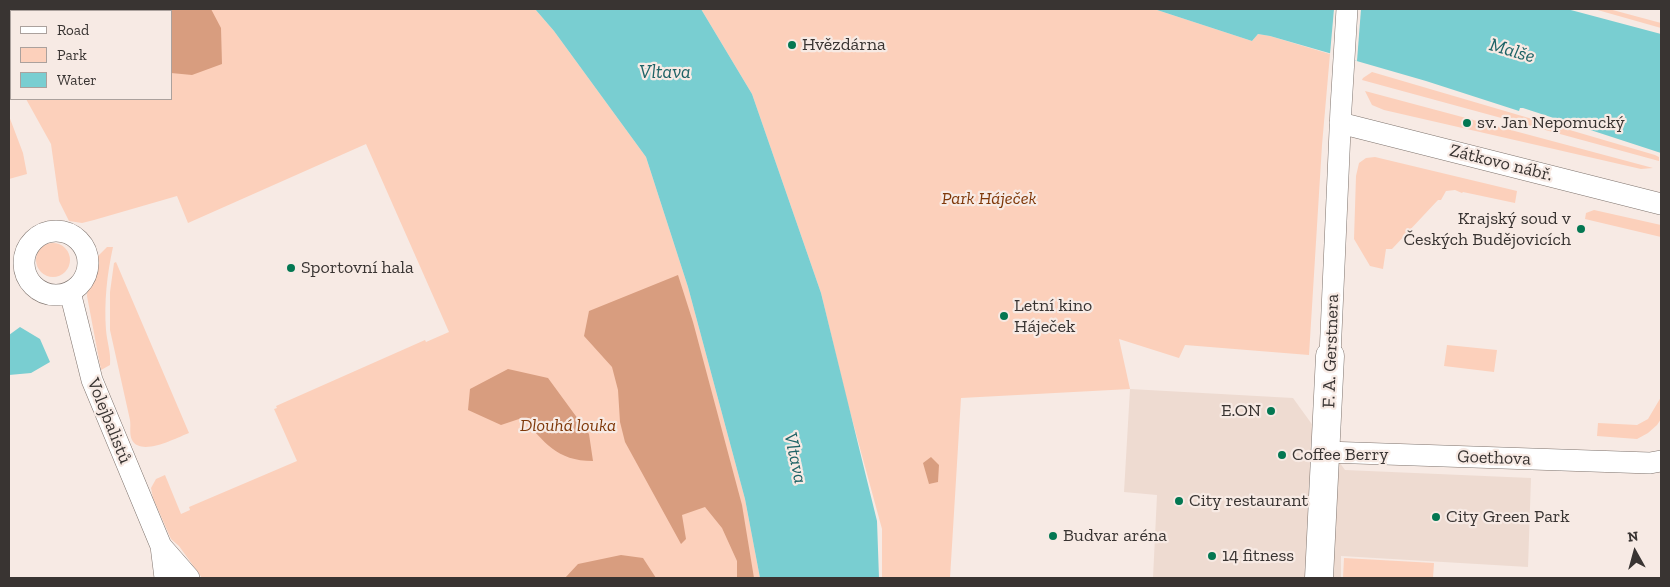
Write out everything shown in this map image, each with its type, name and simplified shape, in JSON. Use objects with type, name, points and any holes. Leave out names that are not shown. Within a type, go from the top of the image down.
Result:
[{"type":"street","name":"F. A. Gerstnera","points":[[1319,578],[1347,9]]},
{"type":"street","name":"Zátkovo nábř.","points":[[1340,123],[1661,204]]},
{"type":"street","points":[[52,230],[71,234],[85,248],[88,268],[78,286],[70,292],[51,294],[18,281],[29,245],[43,233],[52,230]]},
{"type":"street","name":"Volejbalistů","points":[[70,292],[92,380],[161,546],[165,578]]},
{"type":"street","name":"Goethova","points":[[1326,452],[1650,463],[1661,461]]},
{"type":"street","name":"Volejbalistů","points":[[161,546],[189,578]]},
{"type":"shaded area","points":[[1130,389],[1293,398],[1345,470],[1531,478],[1528,567],[1341,556],[1341,578],[1153,578],[1157,495],[1124,492]]},
{"type":"green space","name":"Dlouhá louka","points":[[9,9],[535,9],[554,31],[646,157],[688,287],[745,499],[760,578],[202,578],[179,546],[171,539],[153,498],[151,488],[156,479],[165,475],[181,514],[190,510],[189,507],[297,461],[274,409],[277,408],[276,406],[425,340],[426,342],[449,332],[366,144],[188,223],[177,196],[82,223],[69,221],[59,201],[51,144],[27,100],[172,100],[172,10],[10,10],[10,68]]},
{"type":"green space","points":[[211,9],[221,28],[222,64],[192,75],[172,73],[172,10]]},
{"type":"green space","name":"Park Háječek","points":[[701,9],[1154,9],[1252,41],[1258,34],[1270,36],[1330,54],[1322,145],[1309,355],[1185,345],[1179,358],[1119,339],[1130,389],[961,398],[950,578],[882,578],[882,529],[846,397],[821,293],[752,94]]},
{"type":"green space","points":[[1594,9],[1609,9],[1661,23],[1661,28]]},
{"type":"green space","points":[[1372,72],[1655,155],[1659,157],[1659,161],[1362,80]]},
{"type":"green space","points":[[1365,91],[1653,168],[1641,169],[1384,110],[1372,105]]},
{"type":"green space","points":[[9,116],[23,153],[27,174],[9,179]]},
{"type":"green space","points":[[1375,157],[1517,191],[1515,203],[1455,190],[1446,191],[1441,200],[1438,200],[1392,249],[1386,249],[1383,269],[1370,266],[1354,239],[1356,176],[1359,163],[1366,158]]},
{"type":"green space","points":[[1594,210],[1661,225],[1661,237],[1585,219],[1586,213]]},
{"type":"green space","points":[[53,243],[65,248],[70,260],[65,272],[53,277],[41,272],[36,260],[41,248]]},
{"type":"green space","points":[[107,247],[113,247],[105,309],[110,365],[101,370],[87,296],[95,259]]},
{"type":"green space","points":[[116,262],[189,433],[151,447],[136,445],[131,438],[130,420],[110,330],[110,292],[114,263]]},
{"type":"green space","points":[[678,275],[693,322],[742,505],[754,578],[737,578],[737,561],[722,528],[705,507],[682,515],[686,539],[681,544],[625,442],[620,422],[618,390],[612,367],[584,336],[589,311]]},
{"type":"green space","points":[[1447,345],[1497,350],[1494,372],[1444,366]]},
{"type":"green space","points":[[508,369],[548,378],[589,434],[593,461],[570,458],[560,454],[545,442],[522,418],[501,425],[468,410],[470,389]]},
{"type":"green space","points":[[1661,397],[1661,419],[1648,433],[1637,439],[1597,436],[1598,423],[1637,425],[1648,419]]},
{"type":"green space","points":[[931,457],[939,465],[938,482],[929,484],[923,463]]},
{"type":"green space","points":[[621,555],[643,558],[656,578],[565,578],[578,564]]},
{"type":"green space","points":[[1344,558],[1434,563],[1433,578],[1343,578]]},
{"type":"water","name":"Vltava","points":[[535,9],[701,9],[752,94],[821,293],[877,521],[879,578],[760,578],[745,499],[688,287],[646,157],[554,31]]},
{"type":"water","name":"Malše","points":[[1154,9],[1567,9],[1661,34],[1661,153],[1523,108],[1520,108],[1519,111],[1426,81],[1270,36],[1258,34],[1252,41]]},
{"type":"water","points":[[20,327],[40,339],[50,362],[31,373],[9,375],[9,335]]},
{"type":"pier","points":[[1334,9],[1361,9],[1357,61],[1330,54]]},
{"type":"place","name":"Hvězdárna","points":[[792,45]]},
{"type":"place","name":"sv. Jan Nepomucký","points":[[1467,123]]},
{"type":"place","name":"Krajský soud v Českých Budějovicích","points":[[1581,229]]},
{"type":"place","name":"Sportovní hala","points":[[291,268]]},
{"type":"place","name":"Letní kino Háječek","points":[[1004,316]]},
{"type":"place","name":"E.ON","points":[[1271,411]]},
{"type":"place","name":"Coffee Berry","points":[[1282,455]]},
{"type":"place","name":"City restaurant","points":[[1179,501]]},
{"type":"place","name":"City Green Park","points":[[1436,517]]},
{"type":"place","name":"Budvar aréna","points":[[1053,536]]},
{"type":"place","name":"14 fitness","points":[[1212,556]]}]
